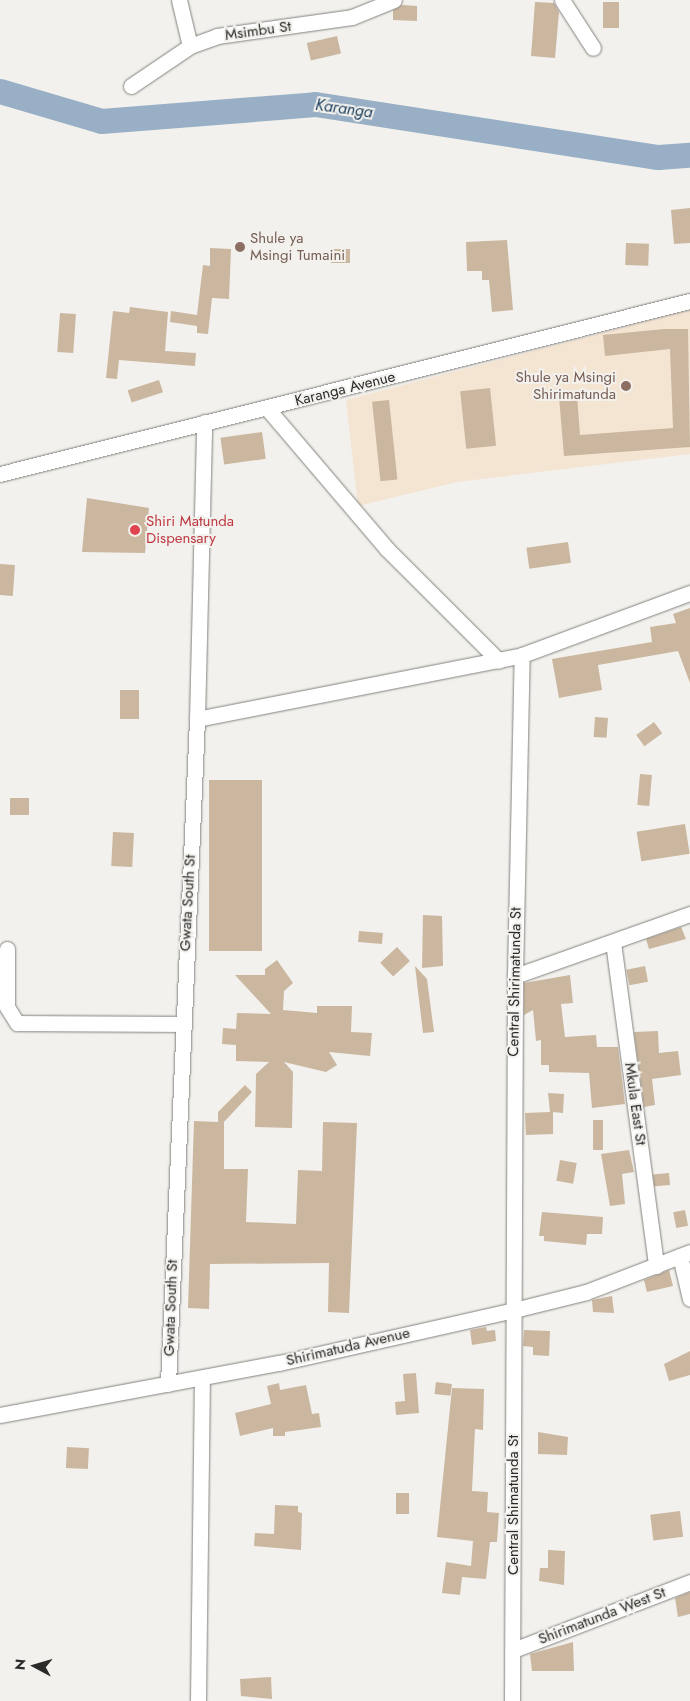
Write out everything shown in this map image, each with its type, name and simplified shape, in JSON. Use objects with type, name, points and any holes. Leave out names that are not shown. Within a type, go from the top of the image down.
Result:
[{"type":"street","points":[[179,0],[190,46]]},
{"type":"street","name":"Msimbu St","points":[[132,86],[190,46],[217,36],[352,17],[394,0]]},
{"type":"street","points":[[562,0],[593,48]]},
{"type":"street","name":"Karanga Avenue","points":[[0,474],[690,301]]},
{"type":"street","points":[[267,408],[388,549],[499,661]]},
{"type":"street","name":"Gwata South St","points":[[168,1384],[197,719],[204,422]]},
{"type":"street","points":[[197,719],[499,661],[522,655],[690,593]]},
{"type":"street","name":"Central Shirimatunda St","points":[[514,1310],[515,976],[522,655]]},
{"type":"street","points":[[515,976],[690,914]]},
{"type":"street","name":"Mkula East St","points":[[613,942],[656,1266]]},
{"type":"street","points":[[7,949],[7,1007],[17,1023],[183,1024]]},
{"type":"street","points":[[685,1254],[690,1299]]},
{"type":"street","name":"Shirimatuda Avenue","points":[[0,1415],[202,1378],[514,1310],[586,1292],[685,1254]]},
{"type":"street","name":"Central Shimatunda St","points":[[512,1701],[514,1310]]},
{"type":"street","points":[[198,1701],[202,1378]]},
{"type":"street","name":"Shirimatunda West St","points":[[513,1650],[690,1582]]},
{"type":"shaded area","points":[[690,310],[690,454],[457,482],[358,506],[346,400]]},
{"type":"building","points":[[535,2],[554,3],[559,12],[555,58],[531,56]]},
{"type":"building","points":[[603,2],[619,2],[619,28],[603,28]]},
{"type":"building","points":[[402,5],[417,6],[417,21],[393,20],[393,10]]},
{"type":"building","points":[[337,36],[341,54],[311,61],[307,43]]},
{"type":"building","points":[[690,208],[690,243],[674,244],[671,210]]},
{"type":"building","points":[[507,240],[513,310],[492,312],[489,280],[482,280],[482,271],[467,271],[466,242]]},
{"type":"building","points":[[626,243],[649,244],[648,266],[625,265]]},
{"type":"building","points":[[210,248],[231,249],[229,299],[212,298],[208,334],[197,333],[197,326],[170,322],[171,311],[197,315],[203,265],[210,266]]},
{"type":"building","points":[[331,249],[350,249],[350,263],[331,263]]},
{"type":"building","points":[[130,307],[168,312],[165,351],[196,353],[195,366],[119,360],[117,379],[106,378],[113,311],[129,313]]},
{"type":"building","points":[[60,313],[76,314],[73,353],[57,352]]},
{"type":"building","points":[[664,329],[688,329],[690,447],[564,456],[559,397],[577,395],[580,435],[673,428],[670,349],[605,356],[603,335]]},
{"type":"building","points":[[159,380],[163,392],[132,403],[128,390]]},
{"type":"building","points":[[490,388],[496,446],[466,449],[460,391]]},
{"type":"building","points":[[389,400],[397,480],[380,481],[372,402]]},
{"type":"building","points":[[262,432],[266,459],[224,465],[220,438]]},
{"type":"building","points":[[87,498],[149,508],[145,553],[82,552]]},
{"type":"building","points":[[568,542],[571,563],[529,569],[526,548]]},
{"type":"building","points":[[0,564],[15,565],[13,596],[0,595]]},
{"type":"building","points":[[690,608],[690,683],[678,651],[598,665],[602,690],[559,698],[552,659],[652,642],[650,627],[676,623],[673,614]]},
{"type":"building","points":[[120,690],[139,690],[139,719],[120,719]]},
{"type":"building","points":[[595,717],[608,718],[607,738],[594,737]]},
{"type":"building","points":[[654,722],[662,733],[644,746],[636,735]]},
{"type":"building","points":[[640,774],[652,775],[649,806],[637,805]]},
{"type":"building","points":[[209,780],[262,780],[262,951],[209,951]]},
{"type":"building","points":[[10,798],[29,798],[29,815],[10,815]]},
{"type":"building","points":[[685,824],[690,854],[641,861],[637,832]]},
{"type":"building","points":[[113,832],[134,833],[132,867],[111,866]]},
{"type":"building","points":[[423,915],[442,916],[443,966],[422,968]]},
{"type":"building","points":[[681,927],[686,939],[649,949],[646,939]]},
{"type":"building","points":[[359,931],[383,933],[382,944],[358,942]]},
{"type":"building","points":[[397,947],[410,961],[393,977],[380,963]]},
{"type":"building","points":[[277,960],[293,983],[284,991],[283,1010],[317,1013],[317,1006],[352,1006],[351,1032],[372,1033],[370,1056],[329,1052],[337,1065],[326,1072],[284,1062],[293,1072],[292,1128],[255,1127],[256,1074],[269,1062],[236,1061],[236,1045],[222,1044],[223,1028],[236,1029],[237,1013],[271,1014],[235,975],[265,975],[265,969]]},
{"type":"building","points":[[415,966],[427,979],[434,1032],[423,1033]]},
{"type":"building","points":[[645,966],[648,982],[629,985],[626,970]]},
{"type":"building","points":[[570,975],[573,1003],[561,1004],[565,1037],[596,1035],[597,1047],[618,1047],[625,1104],[592,1108],[589,1073],[549,1072],[549,1065],[541,1065],[541,1040],[536,1041],[533,1010],[524,1015],[524,983]]},
{"type":"building","points":[[658,1031],[659,1053],[678,1051],[681,1075],[652,1079],[655,1105],[644,1107],[634,1032]]},
{"type":"building","points":[[245,1085],[252,1092],[224,1122],[224,1169],[248,1169],[246,1222],[296,1224],[298,1170],[322,1171],[323,1122],[357,1123],[349,1313],[328,1312],[329,1263],[210,1264],[209,1309],[188,1308],[194,1121],[218,1122],[218,1112]]},
{"type":"building","points":[[548,1093],[564,1094],[563,1113],[553,1112],[553,1134],[526,1135],[525,1113],[550,1112]]},
{"type":"building","points":[[593,1120],[603,1120],[603,1150],[593,1150]]},
{"type":"building","points":[[629,1150],[634,1172],[622,1174],[625,1204],[610,1206],[601,1154]]},
{"type":"building","points":[[560,1160],[577,1163],[573,1184],[556,1181]]},
{"type":"building","points":[[669,1173],[670,1185],[654,1186],[653,1174]]},
{"type":"building","points":[[685,1210],[688,1226],[676,1228],[673,1212]]},
{"type":"building","points":[[542,1212],[603,1217],[602,1234],[587,1234],[586,1245],[544,1241],[544,1236],[539,1236]]},
{"type":"building","points":[[669,1270],[673,1286],[647,1292],[644,1280]]},
{"type":"building","points":[[612,1296],[614,1313],[593,1312],[592,1300]]},
{"type":"building","points":[[486,1327],[487,1331],[495,1330],[496,1341],[472,1345],[470,1330]]},
{"type":"building","points":[[524,1330],[550,1331],[549,1356],[533,1355],[533,1347],[523,1346]]},
{"type":"building","points":[[690,1351],[690,1375],[669,1381],[664,1364]]},
{"type":"building","points":[[416,1373],[419,1413],[396,1415],[395,1402],[405,1401],[403,1374]]},
{"type":"building","points":[[436,1382],[452,1384],[450,1396],[435,1394]]},
{"type":"building","points":[[279,1383],[280,1390],[306,1385],[312,1414],[319,1413],[321,1427],[285,1432],[285,1436],[273,1436],[273,1428],[240,1436],[235,1413],[271,1404],[267,1386]]},
{"type":"building","points":[[452,1388],[484,1389],[483,1430],[475,1429],[472,1491],[488,1492],[487,1512],[499,1513],[497,1542],[490,1542],[486,1579],[462,1577],[460,1595],[442,1593],[446,1562],[471,1566],[473,1541],[437,1537]]},
{"type":"building","points":[[538,1432],[568,1437],[567,1455],[538,1454]]},
{"type":"building","points":[[67,1447],[89,1448],[88,1469],[66,1468]]},
{"type":"building","points":[[396,1493],[409,1493],[409,1514],[396,1514]]},
{"type":"building","points":[[275,1505],[298,1506],[298,1512],[302,1513],[301,1550],[254,1546],[255,1533],[274,1534]]},
{"type":"building","points":[[680,1511],[683,1537],[653,1540],[650,1515]]},
{"type":"building","points":[[548,1550],[565,1551],[564,1585],[539,1581],[540,1568],[548,1568]]},
{"type":"building","points":[[690,1592],[690,1614],[678,1617],[675,1598]]},
{"type":"building","points":[[573,1642],[574,1671],[532,1671],[530,1654]]},
{"type":"building","points":[[271,1677],[272,1699],[241,1696],[240,1679]]},
{"type":"waterway","name":"Karanga","points":[[0,91],[101,121],[315,104],[658,157],[690,155]]},
{"type":"place","name":"Shule ya Msingi Tumaini","points":[[240,247]]},
{"type":"place","name":"Shule ya Msingi Shirimatunda","points":[[626,386]]},
{"type":"place","name":"Shiri Matunda Dispensary","points":[[135,530]]}]
